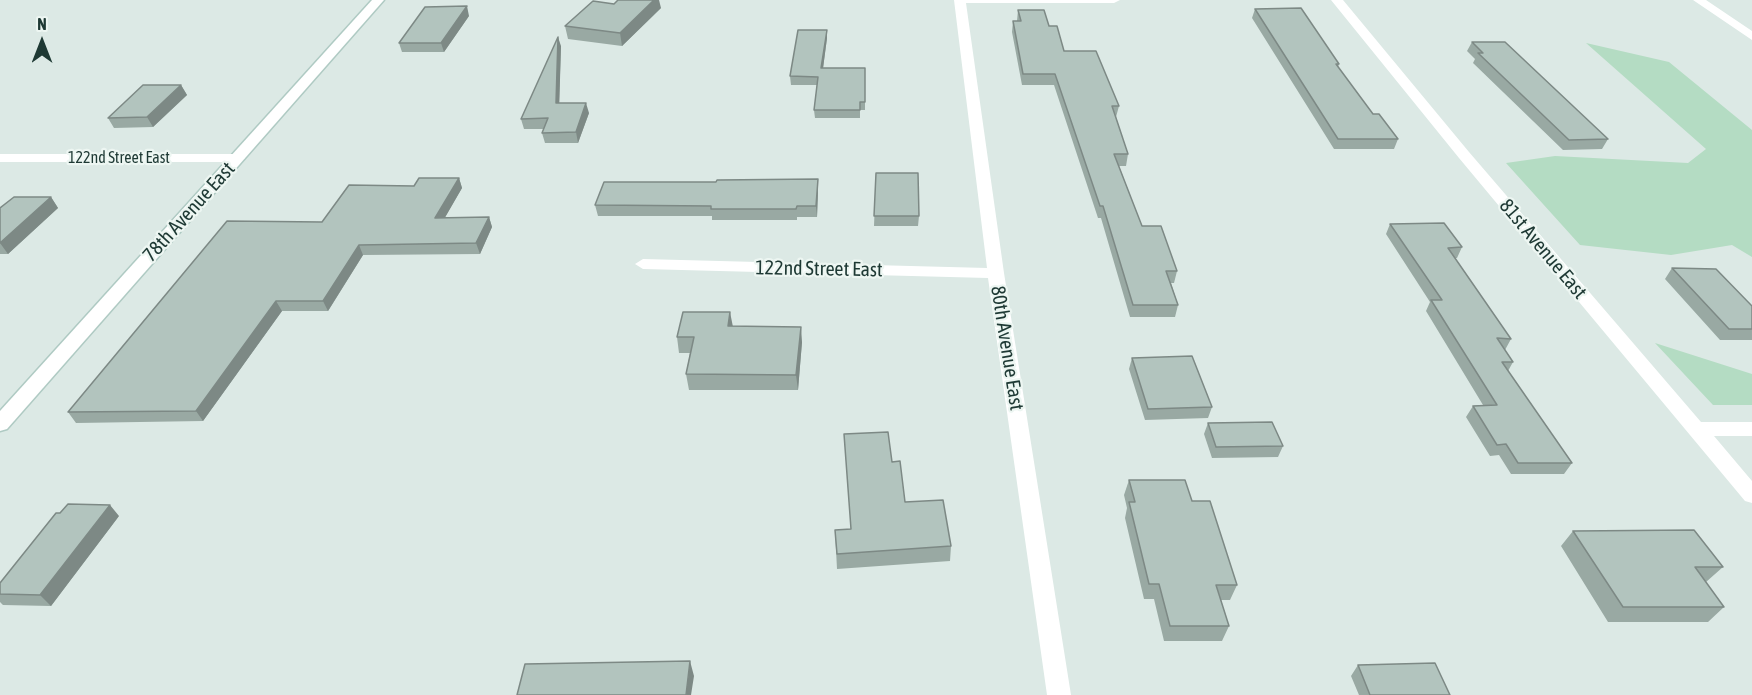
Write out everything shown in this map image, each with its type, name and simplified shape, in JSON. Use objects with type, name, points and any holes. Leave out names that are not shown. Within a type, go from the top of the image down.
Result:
[{"type":"street","name":"78th Avenue East","points":[[0,424],[378,0]]},
{"type":"street","points":[[960,0],[1114,0]]},
{"type":"street","name":"80th Avenue East","points":[[960,0],[996,273],[1059,695]]},
{"type":"street","name":"81st Avenue East","points":[[1337,0],[1464,155],[1752,495]]},
{"type":"street","points":[[1699,0],[1752,36]]},
{"type":"street","name":"122nd Street East","points":[[0,158],[238,158]]},
{"type":"street","name":"122nd Street East","points":[[643,264],[996,273]]},
{"type":"street","points":[[1697,429],[1752,429]]},
{"type":"green space","points":[[1586,43],[1669,62],[1752,130],[1752,257],[1732,245],[1671,255],[1580,245],[1506,163],[1555,156],[1688,163],[1706,149]]},
{"type":"green space","points":[[1655,343],[1752,374],[1752,405],[1713,405]]},
{"type":"building","points":[[618,0],[654,0],[620,33],[565,26],[593,1],[614,4]]},
{"type":"building","points":[[467,6],[441,43],[399,43],[425,7]]},
{"type":"building","points":[[1301,8],[1339,64],[1336,64],[1373,114],[1379,114],[1398,139],[1338,139],[1255,9]]},
{"type":"building","points":[[1018,10],[1044,10],[1049,26],[1057,26],[1064,51],[1096,51],[1119,106],[1112,106],[1128,154],[1114,154],[1142,226],[1161,226],[1177,271],[1166,271],[1178,305],[1133,305],[1103,206],[1100,206],[1055,74],[1023,74],[1013,21],[1021,21]]},
{"type":"building","points":[[798,30],[827,30],[821,68],[865,68],[865,102],[860,102],[860,110],[814,110],[818,77],[790,76]]},
{"type":"building","points":[[558,37],[556,103],[586,103],[576,132],[542,133],[548,118],[521,119]]},
{"type":"building","points":[[1472,42],[1505,42],[1608,139],[1569,140],[1478,53],[1483,53]]},
{"type":"building","points":[[143,85],[181,85],[147,117],[108,118]]},
{"type":"building","points":[[876,173],[918,173],[919,216],[874,216]]},
{"type":"building","points":[[419,178],[459,178],[435,218],[489,217],[476,243],[359,245],[323,301],[276,301],[196,411],[68,412],[227,221],[322,222],[349,185],[414,186]]},
{"type":"building","points":[[818,179],[816,206],[797,206],[796,209],[595,205],[604,182]]},
{"type":"building","points":[[14,197],[51,197],[0,243],[0,208]]},
{"type":"building","points":[[1444,223],[1462,247],[1448,248],[1511,339],[1497,338],[1513,362],[1502,362],[1572,463],[1518,463],[1506,444],[1497,445],[1473,406],[1497,405],[1431,300],[1442,300],[1390,224]]},
{"type":"building","points":[[1672,268],[1716,269],[1752,306],[1752,329],[1729,329]]},
{"type":"building","points":[[683,312],[730,312],[728,326],[801,327],[796,375],[686,374],[694,337],[677,337]]},
{"type":"building","points":[[1192,356],[1212,407],[1148,409],[1132,358]]},
{"type":"building","points":[[1272,422],[1283,446],[1216,447],[1208,423]]},
{"type":"building","points":[[888,432],[892,462],[900,461],[905,502],[943,500],[951,546],[837,554],[835,530],[851,529],[844,434]]},
{"type":"building","points":[[1129,480],[1185,480],[1192,501],[1210,501],[1237,585],[1216,585],[1229,626],[1170,626],[1159,584],[1149,584],[1129,502],[1135,502]]},
{"type":"building","points":[[68,504],[110,505],[40,595],[0,594],[0,583],[56,513],[60,513]]},
{"type":"building","points":[[1694,530],[1723,567],[1695,567],[1724,607],[1623,607],[1573,531]]},
{"type":"building","points":[[690,661],[686,695],[517,695],[525,664]]},
{"type":"building","points":[[1435,663],[1450,695],[1370,695],[1358,665]]}]
